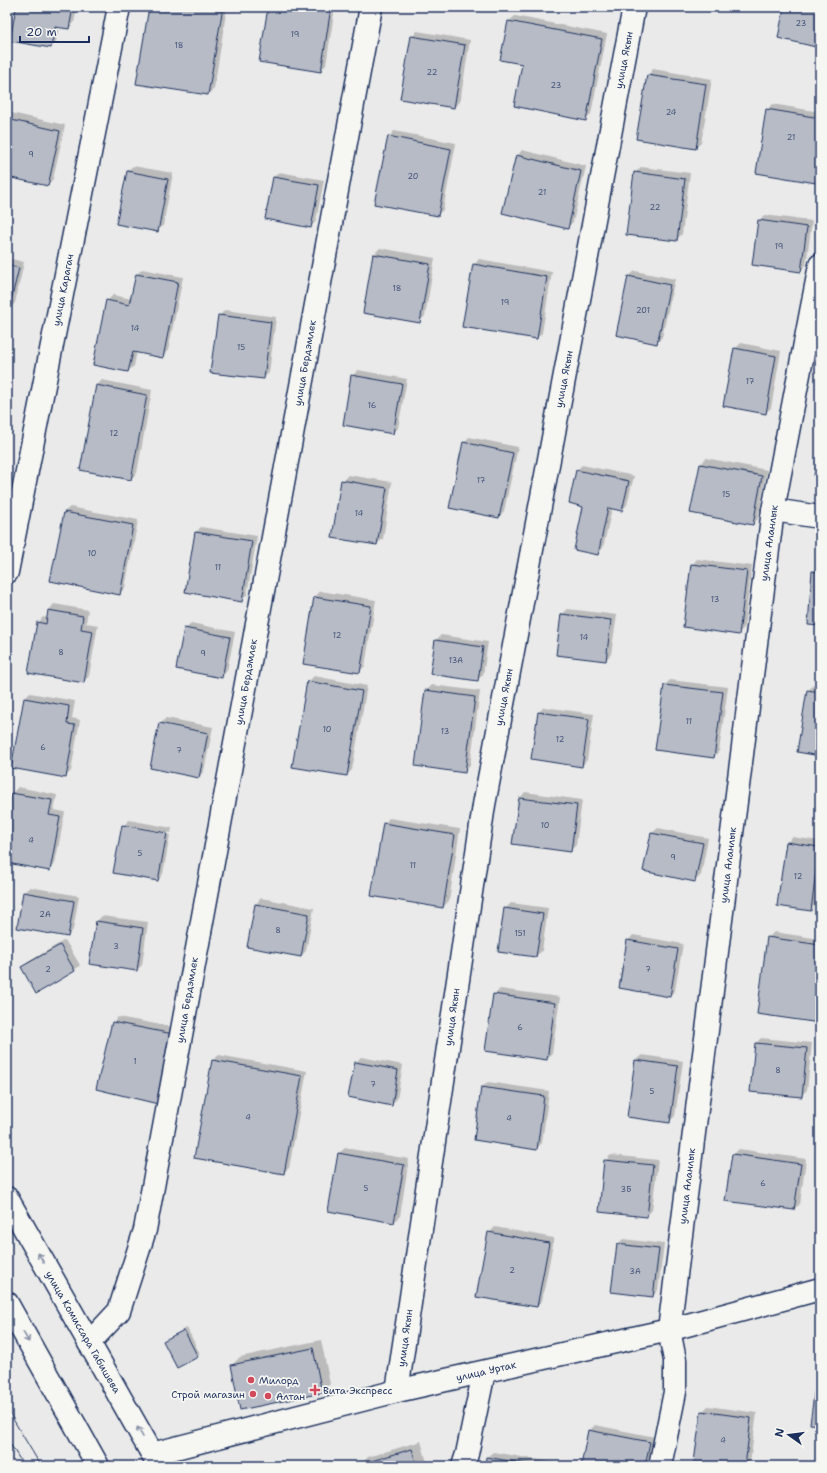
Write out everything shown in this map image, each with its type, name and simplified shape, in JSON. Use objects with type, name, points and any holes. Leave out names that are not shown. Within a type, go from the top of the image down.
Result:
[{"type":"street","name":"улица Карагач","points":[[7,572],[119,7]]},
{"type":"street","name":"улица Бердэмлек","points":[[89,1343],[119,1311],[144,1230],[370,7]]},
{"type":"street","name":"улица Якын","points":[[397,1391],[484,805],[634,7]]},
{"type":"street","name":"улица Аланлык","points":[[660,1466],[674,1392],[675,1360],[668,1330],[773,510],[820,265]]},
{"type":"street","points":[[773,510],[820,517]]},
{"type":"street","name":"улица Комиссара Габишева","points":[[7,1198],[156,1460]]},
{"type":"street","name":"улица Уртак","points":[[156,1460],[397,1391],[668,1330],[820,1289]]},
{"type":"street","points":[[7,1303],[98,1466]]},
{"type":"street","points":[[463,1466],[467,1454],[484,1372]]},
{"type":"building","points":[[16,7],[73,7],[69,29],[55,27],[51,48],[10,41]]},
{"type":"building","points":[[149,7],[223,7],[208,95],[136,84]]},
{"type":"building","points":[[268,7],[331,7],[321,72],[259,62]]},
{"type":"building","points":[[784,7],[820,7],[820,48],[778,38]]},
{"type":"building","points":[[508,21],[602,39],[586,121],[514,106],[522,64],[500,60]]},
{"type":"building","points":[[411,36],[465,45],[454,108],[400,99]]},
{"type":"building","points":[[647,75],[706,84],[696,149],[636,139]]},
{"type":"building","points":[[766,109],[820,118],[820,156],[816,183],[756,173]]},
{"type":"building","points":[[7,119],[60,131],[48,186],[7,177]]},
{"type":"building","points":[[388,136],[451,149],[438,216],[374,204]]},
{"type":"building","points":[[516,155],[581,171],[568,229],[502,213]]},
{"type":"building","points":[[127,171],[168,179],[158,232],[116,224]]},
{"type":"building","points":[[634,172],[685,179],[677,241],[626,235]]},
{"type":"building","points":[[273,177],[319,185],[311,228],[265,219]]},
{"type":"building","points":[[758,220],[807,227],[801,272],[752,265]]},
{"type":"building","points":[[373,254],[430,264],[420,323],[363,313]]},
{"type":"building","points":[[473,264],[547,277],[537,339],[462,327]]},
{"type":"building","points":[[7,265],[19,268],[9,309],[7,309]]},
{"type":"building","points":[[136,274],[178,282],[163,358],[133,352],[128,372],[93,365],[106,300],[129,305]]},
{"type":"building","points":[[628,276],[670,285],[657,344],[616,335]]},
{"type":"building","points":[[218,315],[271,322],[264,379],[210,373]]},
{"type":"building","points":[[734,348],[776,356],[766,414],[723,406]]},
{"type":"building","points":[[351,375],[402,384],[393,434],[343,425]]},
{"type":"building","points":[[96,385],[147,395],[131,480],[80,470]]},
{"type":"building","points":[[463,442],[513,453],[499,518],[449,508]]},
{"type":"building","points":[[820,449],[820,477],[814,476]]},
{"type":"building","points":[[700,464],[762,476],[753,525],[690,513]]},
{"type":"building","points":[[576,470],[629,481],[622,511],[608,508],[598,555],[574,550],[583,507],[569,503]]},
{"type":"building","points":[[341,480],[387,488],[377,545],[332,538]]},
{"type":"building","points":[[64,512],[133,525],[120,595],[50,581]]},
{"type":"building","points":[[195,532],[252,541],[242,602],[185,592]]},
{"type":"building","points":[[691,564],[747,571],[739,635],[683,627]]},
{"type":"building","points":[[812,571],[820,572],[820,626],[808,625]]},
{"type":"building","points":[[314,597],[371,606],[360,673],[303,664]]},
{"type":"building","points":[[48,610],[83,616],[81,629],[93,631],[84,683],[28,673],[37,622],[46,624]]},
{"type":"building","points":[[561,614],[611,620],[606,661],[556,655]]},
{"type":"building","points":[[184,628],[230,637],[222,678],[176,669]]},
{"type":"building","points":[[435,640],[483,647],[478,681],[430,674]]},
{"type":"building","points":[[307,681],[362,691],[347,776],[292,767]]},
{"type":"building","points":[[664,685],[723,692],[714,758],[655,750]]},
{"type":"building","points":[[425,690],[475,697],[465,773],[415,766]]},
{"type":"building","points":[[807,690],[820,692],[820,756],[797,752]]},
{"type":"building","points":[[24,698],[69,706],[67,724],[75,725],[66,778],[11,768]]},
{"type":"building","points":[[538,712],[589,719],[582,767],[531,759]]},
{"type":"building","points":[[159,723],[208,733],[199,778],[150,768]]},
{"type":"building","points":[[11,793],[52,800],[49,815],[60,817],[50,871],[7,863],[7,815]]},
{"type":"building","points":[[519,798],[577,805],[571,852],[512,844]]},
{"type":"building","points":[[383,823],[455,835],[443,908],[371,896]]},
{"type":"building","points":[[122,825],[167,833],[158,881],[113,873]]},
{"type":"building","points":[[651,833],[703,843],[695,882],[643,871]]},
{"type":"building","points":[[786,842],[819,847],[811,911],[777,906]]},
{"type":"building","points":[[23,892],[74,901],[68,937],[17,928]]},
{"type":"building","points":[[255,904],[309,914],[301,957],[247,947]]},
{"type":"building","points":[[504,908],[543,914],[536,957],[498,952]]},
{"type":"building","points":[[96,921],[143,928],[137,971],[89,964]]},
{"type":"building","points":[[767,937],[820,945],[820,1023],[757,1014]]},
{"type":"building","points":[[627,940],[678,949],[670,997],[619,988]]},
{"type":"building","points":[[60,945],[75,971],[36,994],[21,967]]},
{"type":"building","points":[[493,994],[555,1003],[547,1060],[485,1051]]},
{"type":"building","points":[[112,1022],[173,1034],[158,1104],[96,1089]]},
{"type":"building","points":[[755,1043],[807,1048],[802,1097],[750,1092]]},
{"type":"building","points":[[212,1060],[302,1076],[284,1174],[194,1158]]},
{"type":"building","points":[[635,1060],[678,1066],[670,1123],[627,1117]]},
{"type":"building","points":[[355,1062],[398,1070],[392,1106],[348,1097]]},
{"type":"building","points":[[481,1087],[544,1096],[537,1150],[474,1140]]},
{"type":"building","points":[[338,1153],[404,1165],[394,1223],[328,1211]]},
{"type":"building","points":[[732,1154],[801,1164],[794,1210],[725,1201]]},
{"type":"building","points":[[604,1160],[653,1165],[647,1217],[599,1212]]},
{"type":"building","points":[[488,1232],[549,1243],[537,1307],[476,1297]]},
{"type":"building","points":[[617,1244],[659,1249],[653,1297],[611,1292]]},
{"type":"building","points":[[184,1330],[198,1357],[177,1368],[163,1341]]},
{"type":"building","points":[[313,1348],[322,1393],[240,1410],[231,1365]]},
{"type":"building","points":[[819,1357],[820,1358],[820,1425],[810,1424]]},
{"type":"building","points":[[701,1411],[751,1418],[745,1466],[725,1466],[694,1462]]},
{"type":"building","points":[[588,1430],[650,1442],[645,1466],[581,1466]]},
{"type":"building","points":[[412,1449],[417,1466],[358,1466],[358,1465]]},
{"type":"building","points":[[486,1457],[539,1466],[485,1466]]},
{"type":"tram line","points":[[7,1409],[41,1466]]},
{"type":"tram line","points":[[7,1439],[24,1466]]},
{"type":"place","name":"Милорд","points":[[251,1380]]},
{"type":"place","name":"Вита Экспресс","points":[[315,1390]]},
{"type":"place","name":"Строй магазин","points":[[253,1394]]},
{"type":"place","name":"Алтан","points":[[268,1396]]}]
